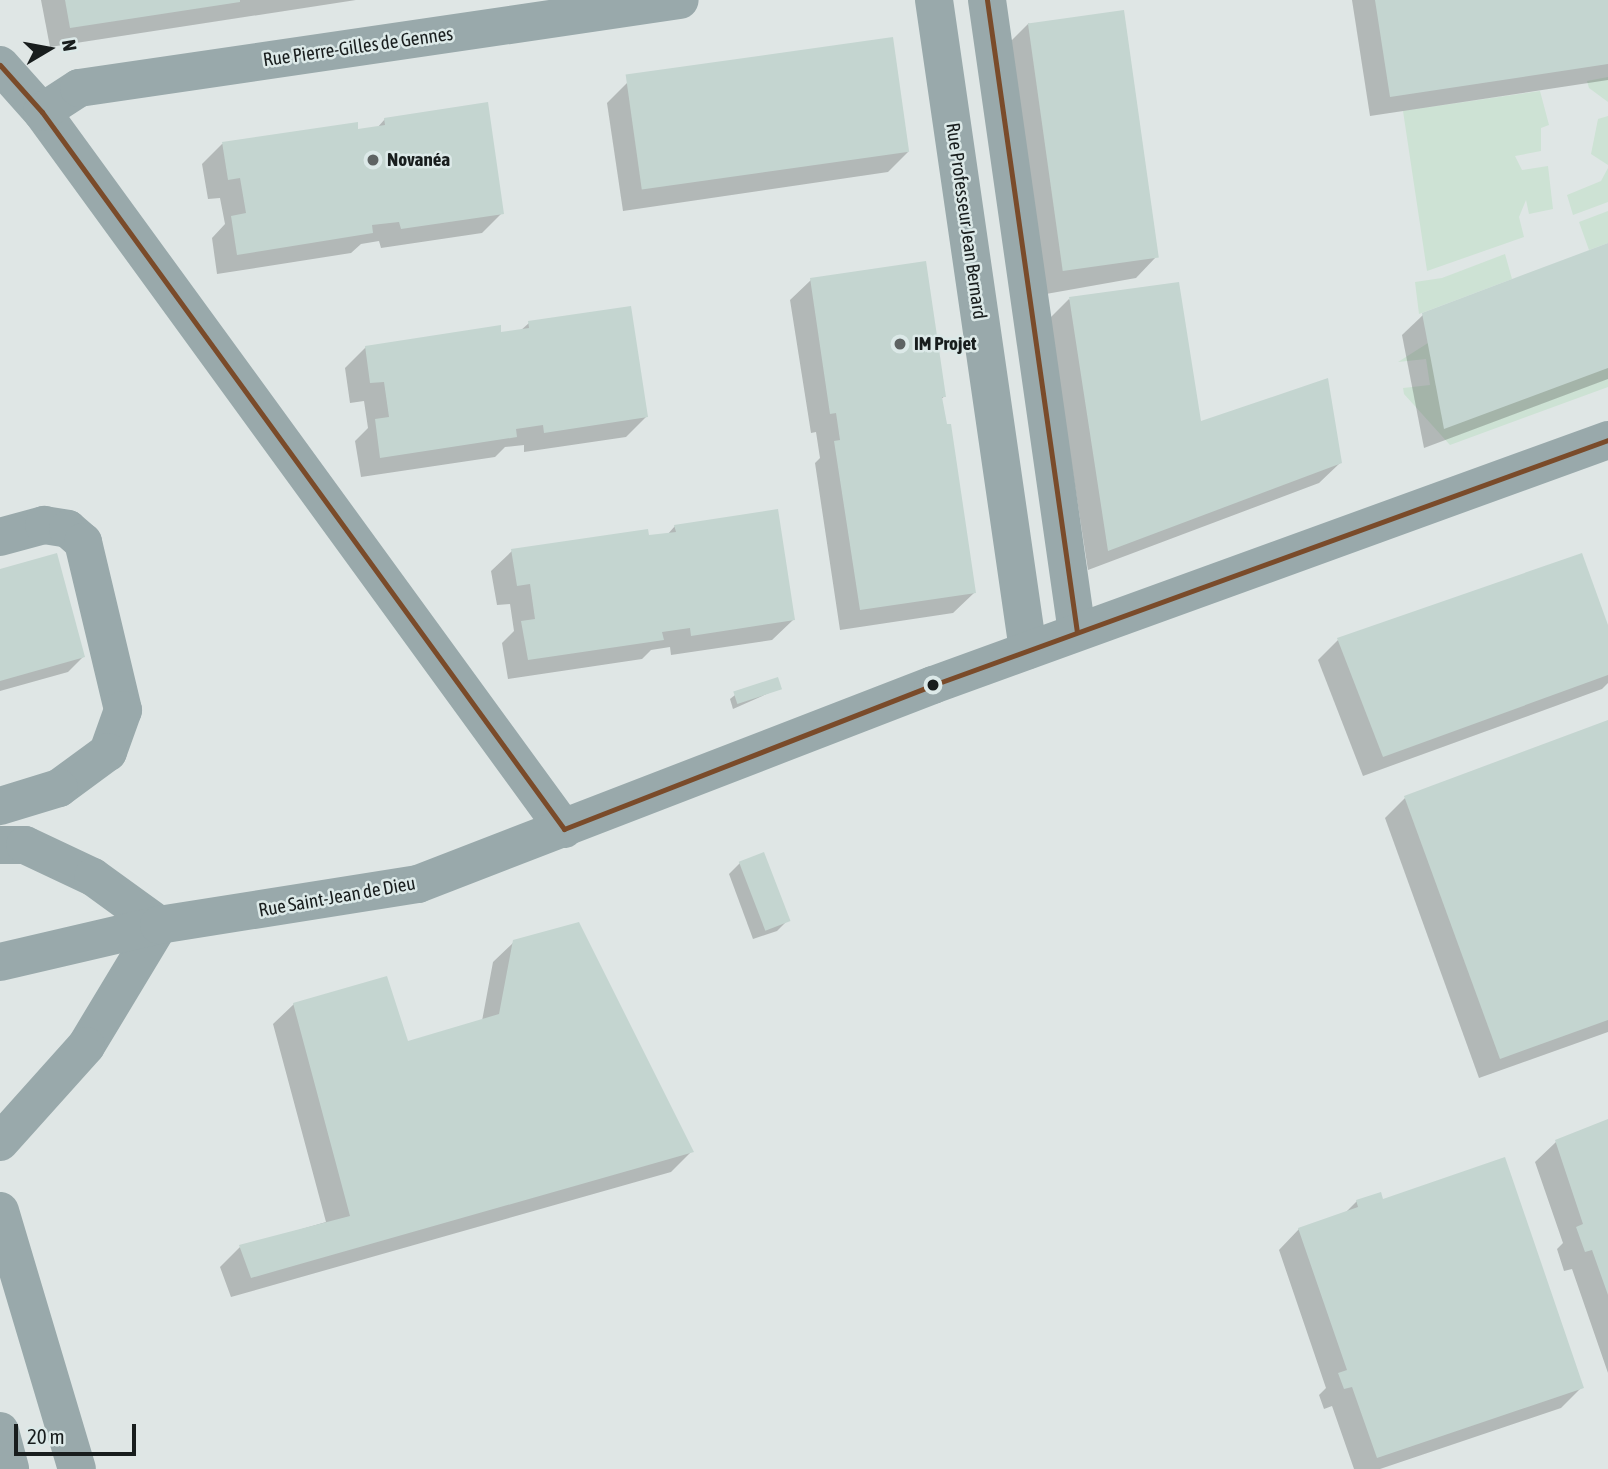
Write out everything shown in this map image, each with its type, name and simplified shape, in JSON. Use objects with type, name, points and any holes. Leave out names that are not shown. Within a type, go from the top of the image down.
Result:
[{"type":"street","name":"Rue Pierre-Gilles de Gennes","points":[[42,113],[79,88],[680,0]]},
{"type":"street","name":"Rue Professeur Jean Bernard","points":[[934,0],[1028,650]]},
{"type":"street","points":[[987,0],[1077,632]]},
{"type":"street","points":[[0,65],[42,113],[564,828]]},
{"type":"street","name":"Rue Saint-Jean de Dieu","points":[[0,962],[159,925],[418,884],[1077,632],[1605,451]]},
{"type":"street","points":[[0,537],[44,525],[68,529],[83,542],[123,710],[108,752],[59,788],[0,806]]},
{"type":"street","points":[[0,845],[25,845],[93,877],[159,925],[86,1046],[0,1142]]},
{"type":"street","points":[[0,1211],[77,1469]]},
{"type":"street","points":[[0,1431],[10,1469]]},
{"type":"green space","points":[[1608,77],[1608,102],[1589,88],[1587,81]]},
{"type":"green space","points":[[1540,91],[1549,125],[1541,128],[1541,151],[1515,156],[1522,170],[1548,166],[1553,209],[1529,214],[1526,200],[1519,217],[1524,237],[1427,271],[1403,111]]},
{"type":"green space","points":[[1608,116],[1608,165],[1591,154],[1598,119]]},
{"type":"green space","points":[[1608,168],[1608,202],[1573,215],[1567,195],[1601,181]]},
{"type":"green space","points":[[1608,211],[1608,243],[1589,250],[1579,222]]},
{"type":"green space","points":[[1505,254],[1512,279],[1419,314],[1415,282],[1442,278]]},
{"type":"green space","points":[[1428,343],[1608,368],[1608,387],[1450,445],[1404,394],[1403,388],[1430,385],[1426,359],[1398,362]]},
{"type":"building","points":[[65,0],[240,0],[240,2],[70,28]]},
{"type":"building","points":[[1375,0],[1608,0],[1608,64],[1390,97]]},
{"type":"building","points":[[1124,10],[1159,258],[1063,271],[1028,23]]},
{"type":"building","points":[[893,37],[909,152],[642,189],[626,75]]},
{"type":"building","points":[[488,102],[504,214],[401,229],[399,222],[372,225],[373,233],[237,255],[231,216],[246,213],[240,178],[228,180],[222,142],[358,122],[358,129],[385,125],[384,118]]},
{"type":"building","points":[[1608,243],[1608,368],[1444,429],[1422,313]]},
{"type":"building","points":[[926,261],[946,397],[942,397],[947,424],[951,424],[976,593],[860,610],[834,441],[840,440],[836,413],[830,414],[810,278]]},
{"type":"building","points":[[1179,282],[1201,421],[1328,378],[1342,463],[1108,551],[1069,297]]},
{"type":"building","points":[[631,306],[648,417],[544,433],[543,425],[516,429],[517,437],[380,458],[375,419],[389,417],[384,382],[370,383],[365,346],[501,325],[501,332],[529,328],[528,321]]},
{"type":"building","points":[[778,509],[795,620],[691,636],[690,628],[662,632],[664,640],[528,660],[521,621],[535,619],[530,584],[517,586],[511,549],[648,529],[649,535],[676,532],[674,525]]},
{"type":"building","points":[[57,553],[85,657],[0,681],[0,569]]},
{"type":"building","points":[[1582,553],[1608,625],[1608,675],[1383,757],[1337,638]]},
{"type":"building","points":[[778,677],[782,689],[737,704],[733,692]]},
{"type":"building","points":[[1608,720],[1608,1020],[1500,1059],[1404,796]]},
{"type":"building","points":[[764,852],[791,921],[765,931],[739,862]]},
{"type":"building","points":[[579,922],[694,1152],[251,1278],[239,1245],[350,1216],[293,1003],[387,976],[408,1041],[499,1014],[513,940]]},
{"type":"building","points":[[1608,1119],[1608,1295],[1592,1250],[1585,1252],[1576,1227],[1583,1224],[1555,1140]]},
{"type":"building","points":[[1505,1157],[1584,1388],[1377,1458],[1352,1387],[1344,1389],[1338,1373],[1347,1370],[1298,1228],[1358,1207],[1356,1200],[1381,1192],[1383,1199]]},
{"type":"transit line","points":[[987,0],[1077,632]]},
{"type":"transit line","points":[[0,65],[42,112],[564,829],[933,685],[1608,440]]},
{"type":"place","name":"Novanéa","points":[[373,160]]},
{"type":"place","name":"IM Projet","points":[[900,344]]}]
